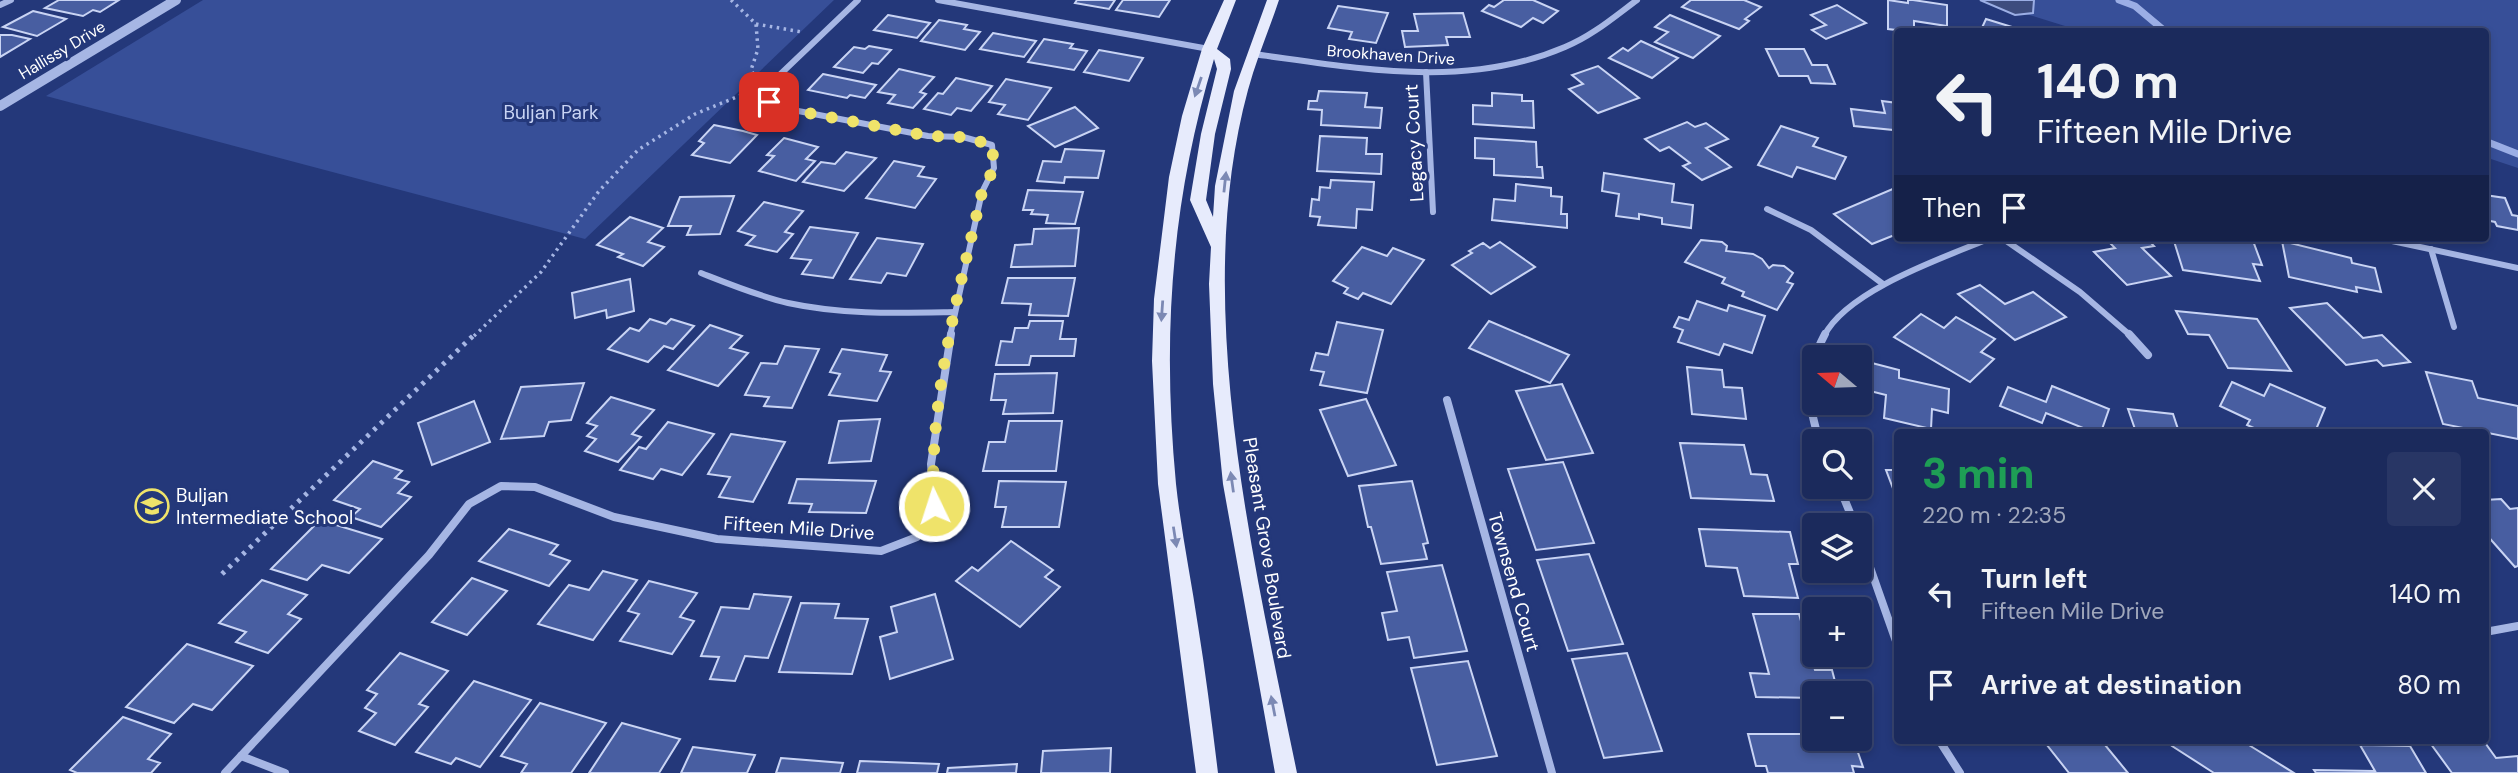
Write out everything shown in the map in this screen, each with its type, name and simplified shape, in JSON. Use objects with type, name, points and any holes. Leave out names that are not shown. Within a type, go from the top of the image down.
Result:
[{"type":"main road","points":[[1207,773],[1167,485],[1160,337],[1174,190],[1191,106],[1209,49],[1230,0]]},
{"type":"main road","name":"Pleasant Grove Boulevard","points":[[1273,0],[1252,54],[1227,157],[1218,246],[1219,335],[1231,478],[1286,773]]},
{"type":"main road","points":[[1209,49],[1223,59],[1224,69],[1208,134],[1198,200],[1218,246]]},
{"type":"street","points":[[0,5],[10,0]]},
{"type":"street","name":"Hallissy Drive","points":[[0,106],[176,0]]},
{"type":"street","points":[[768,86],[858,0]]},
{"type":"street","points":[[938,0],[1209,49]]},
{"type":"street","name":"Brookhaven Drive","points":[[1252,54],[1426,72],[1493,68],[1543,56],[1593,32],[1637,0]]},
{"type":"street","name":"Legacy Court","points":[[1426,72],[1433,212]]},
{"type":"street","name":"Fifteen Mile Drive","points":[[225,773],[429,555],[469,504],[501,486],[535,486],[614,517],[718,539],[881,551],[916,537],[934,506],[931,464],[955,312],[982,192],[994,168],[992,145],[963,137],[928,136],[793,110],[769,102],[768,86]]},
{"type":"street","points":[[1767,209],[1811,230],[1883,284]]},
{"type":"street","points":[[1814,429],[1808,397],[1809,358],[1849,305],[1883,284],[1982,242]]},
{"type":"street","points":[[2008,242],[2105,309],[2129,331],[2148,355]]},
{"type":"street","points":[[2397,242],[2518,268]]},
{"type":"street","points":[[2431,249],[2454,327]]},
{"type":"street","points":[[701,273],[753,293],[826,310],[861,313],[955,312]]},
{"type":"street","name":"Townsend Court","points":[[1447,400],[1552,773]]},
{"type":"street","points":[[1872,574],[1894,636]]},
{"type":"street","points":[[2489,631],[2518,626]]},
{"type":"street","points":[[1942,744],[1960,773]]},
{"type":"street","points":[[241,756],[285,773]]},
{"type":"path","points":[[731,0],[756,24],[758,49],[751,70],[755,78],[768,86]]},
{"type":"path","points":[[756,24],[766,23],[784,31],[822,36]]},
{"type":"path","points":[[222,574],[541,272],[607,180],[627,160],[654,140],[723,100],[768,86]]},
{"type":"green space","name":"Buljan Park","points":[[203,0],[834,0],[585,239],[46,96]]},
{"type":"green space","points":[[1981,0],[2518,0],[2518,168],[2489,158],[2489,28],[2071,28]]},
{"type":"shaded area","points":[[1980,0],[2034,0],[2033,13],[2015,15]]},
{"type":"building","points":[[59,0],[119,0],[100,12],[93,10],[83,16],[45,8]]},
{"type":"building","points":[[1077,0],[1115,0],[1109,9],[1075,3]]},
{"type":"building","points":[[1123,0],[1170,0],[1159,17],[1116,10]]},
{"type":"building","points":[[1504,0],[1533,0],[1558,11],[1543,23],[1533,18],[1521,27],[1482,11],[1489,5],[1494,7]]},
{"type":"building","points":[[1691,0],[1744,0],[1761,7],[1745,19],[1749,21],[1739,29],[1682,7]]},
{"type":"building","points":[[1888,0],[1908,3],[1908,0],[1913,0],[1947,5],[1947,26],[1914,21],[1914,28],[1888,29]]},
{"type":"building","points":[[1837,5],[1866,23],[1826,39],[1812,30],[1826,25],[1811,15]]},
{"type":"building","points":[[1338,6],[1388,13],[1376,43],[1349,39],[1352,32],[1328,28]]},
{"type":"building","points":[[33,11],[66,19],[37,36],[3,27]]},
{"type":"building","points":[[1463,13],[1470,37],[1446,37],[1448,45],[1405,47],[1402,31],[1418,31],[1414,14]]},
{"type":"building","points":[[888,15],[930,23],[917,38],[874,30]]},
{"type":"building","points":[[1670,15],[1720,36],[1693,58],[1655,42],[1668,32],[1655,27]]},
{"type":"building","points":[[1986,19],[2015,28],[1982,28]]},
{"type":"building","points":[[939,20],[967,25],[964,29],[980,32],[965,50],[921,41]]},
{"type":"building","points":[[993,33],[1036,41],[1024,57],[980,49]]},
{"type":"building","points":[[0,35],[12,35],[30,39],[0,57]]},
{"type":"building","points":[[1044,39],[1073,44],[1070,48],[1087,51],[1074,70],[1028,62]]},
{"type":"building","points":[[1641,41],[1678,58],[1652,78],[1609,58],[1623,48],[1628,51]]},
{"type":"building","points":[[869,46],[891,50],[878,64],[872,63],[863,73],[834,67],[854,47],[865,49]]},
{"type":"building","points":[[1766,49],[1804,49],[1812,65],[1827,65],[1835,84],[1811,83],[1808,76],[1779,76]]},
{"type":"building","points":[[1099,50],[1143,58],[1129,81],[1084,72]]},
{"type":"building","points":[[1598,66],[1639,98],[1598,113],[1569,89],[1583,84],[1572,75]]},
{"type":"building","points":[[899,69],[934,77],[920,92],[926,94],[913,108],[888,103],[895,95],[878,92]]},
{"type":"building","points":[[823,74],[876,85],[865,98],[850,95],[847,98],[808,90]]},
{"type":"building","points":[[956,78],[992,86],[971,111],[957,108],[951,115],[924,109],[938,93],[943,94]]},
{"type":"building","points":[[1006,79],[1051,88],[1028,120],[998,114],[1005,105],[989,102]]},
{"type":"building","points":[[1319,91],[1367,93],[1365,107],[1382,108],[1380,128],[1321,125],[1322,110],[1308,109],[1309,101],[1317,101]]},
{"type":"building","points":[[1492,93],[1522,95],[1522,101],[1533,101],[1534,128],[1473,124],[1473,105],[1492,106]]},
{"type":"building","points":[[1882,101],[1894,103],[1894,137],[1893,130],[1854,126],[1851,109],[1885,113]]},
{"type":"building","points":[[1075,107],[1098,128],[1055,147],[1028,126]]},
{"type":"building","points":[[1687,122],[1695,127],[1706,123],[1728,139],[1706,148],[1731,167],[1702,180],[1683,166],[1690,163],[1669,147],[1660,151],[1645,139]]},
{"type":"building","points":[[714,125],[757,135],[730,163],[692,155],[704,143],[699,141]]},
{"type":"building","points":[[1781,126],[1818,138],[1813,146],[1846,157],[1835,179],[1797,167],[1792,177],[1758,165]]},
{"type":"building","points":[[1320,136],[1367,138],[1366,154],[1382,154],[1381,174],[1317,171]]},
{"type":"building","points":[[784,138],[818,147],[806,159],[815,161],[796,181],[759,171],[774,156],[767,155]]},
{"type":"building","points":[[1475,138],[1536,142],[1537,167],[1542,167],[1543,178],[1494,175],[1494,159],[1475,158]]},
{"type":"building","points":[[1065,149],[1104,151],[1098,178],[1065,177],[1064,183],[1037,181],[1043,161],[1061,162]]},
{"type":"building","points":[[846,152],[876,158],[844,191],[803,182],[821,162],[835,164]]},
{"type":"building","points":[[894,161],[924,167],[918,176],[936,179],[915,208],[866,198]]},
{"type":"building","points":[[1604,173],[1674,184],[1672,202],[1693,205],[1691,228],[1662,224],[1662,218],[1639,214],[1639,219],[1616,216],[1619,194],[1602,191]]},
{"type":"building","points":[[1331,180],[1374,182],[1372,210],[1357,209],[1356,228],[1318,225],[1320,217],[1310,216],[1312,199],[1319,200],[1320,187],[1330,188]]},
{"type":"building","points":[[1516,184],[1551,188],[1551,196],[1562,197],[1561,214],[1567,214],[1567,228],[1492,220],[1494,199],[1515,201]]},
{"type":"building","points":[[1894,188],[1894,235],[1872,244],[1834,214]]},
{"type":"building","points":[[1028,190],[1083,192],[1075,224],[1046,223],[1048,215],[1031,214],[1033,210],[1023,210]]},
{"type":"building","points":[[734,196],[720,234],[687,235],[691,226],[668,226],[680,197]]},
{"type":"building","points":[[2489,196],[2505,198],[2512,215],[2518,216],[2518,230],[2497,226],[2495,222],[2489,221]]},
{"type":"building","points":[[764,202],[803,211],[785,232],[793,234],[777,252],[746,245],[755,236],[738,231]]},
{"type":"building","points":[[630,217],[663,228],[648,242],[664,247],[643,266],[618,257],[623,254],[597,245]]},
{"type":"building","points":[[810,227],[858,233],[833,278],[802,274],[811,260],[791,258]]},
{"type":"building","points":[[1079,228],[1075,266],[1011,267],[1015,245],[1032,244],[1034,229]]},
{"type":"building","points":[[877,238],[923,244],[906,276],[887,273],[881,283],[850,279]]},
{"type":"building","points":[[1701,240],[1722,242],[1727,246],[1726,251],[1753,254],[1762,259],[1769,268],[1773,265],[1784,266],[1793,273],[1787,282],[1793,284],[1777,310],[1742,296],[1744,292],[1722,283],[1725,278],[1685,262]]},
{"type":"building","points":[[1500,242],[1535,267],[1491,294],[1452,265],[1483,243],[1490,248]]},
{"type":"building","points":[[2109,242],[2150,242],[2154,246],[2142,248],[2171,276],[2127,285],[2094,252],[2115,248]]},
{"type":"building","points":[[2174,242],[2253,242],[2262,265],[2253,264],[2260,281],[2183,270]]},
{"type":"building","points":[[2282,242],[2351,258],[2352,263],[2375,268],[2381,292],[2356,287],[2357,292],[2289,277]]},
{"type":"building","points":[[1362,247],[1387,256],[1393,248],[1424,260],[1391,304],[1363,293],[1358,299],[1344,293],[1348,288],[1333,281]]},
{"type":"building","points":[[1008,278],[1075,278],[1068,316],[1029,315],[1031,304],[1002,303]]},
{"type":"building","points":[[630,279],[634,311],[607,318],[606,310],[575,318],[572,293]]},
{"type":"building","points":[[1980,285],[2005,304],[2033,292],[2066,317],[2015,340],[1958,294]]},
{"type":"building","points":[[1697,301],[1727,311],[1729,305],[1765,316],[1752,353],[1724,344],[1719,355],[1678,342],[1683,330],[1674,327],[1679,317],[1689,320]]},
{"type":"building","points":[[2327,303],[2363,338],[2382,335],[2410,362],[2383,366],[2377,360],[2346,365],[2290,308]]},
{"type":"building","points":[[2176,311],[2257,319],[2291,371],[2228,368],[2209,335],[2188,334]]},
{"type":"building","points":[[1921,314],[1944,328],[1956,317],[1995,339],[1981,352],[1994,359],[1970,382],[1894,337]]},
{"type":"building","points":[[650,319],[666,324],[671,319],[694,326],[673,349],[664,346],[648,362],[608,349],[630,328],[639,331]]},
{"type":"building","points":[[1030,321],[1063,321],[1060,339],[1076,339],[1074,356],[1031,356],[1029,365],[996,365],[1001,341],[1012,342],[1015,328],[1028,328]]},
{"type":"building","points":[[1489,321],[1569,355],[1550,383],[1469,348]]},
{"type":"building","points":[[1337,322],[1383,330],[1367,393],[1320,385],[1324,372],[1311,370],[1316,353],[1328,355]]},
{"type":"building","points":[[710,325],[742,336],[730,348],[748,353],[718,386],[668,370]]},
{"type":"building","points":[[785,346],[819,349],[792,408],[764,406],[769,397],[745,395],[761,363],[777,364]]},
{"type":"building","points":[[842,349],[887,355],[880,371],[891,372],[877,401],[829,395],[840,374],[830,372]]},
{"type":"building","points":[[1872,363],[1899,370],[1899,378],[1949,389],[1948,413],[1932,409],[1931,429],[1884,418],[1886,395],[1872,392]]},
{"type":"building","points":[[1687,367],[1722,370],[1724,387],[1742,388],[1746,419],[1692,414]]},
{"type":"building","points":[[2426,372],[2472,381],[2478,398],[2518,406],[2518,439],[2489,433],[2489,429],[2468,429],[2443,424]]},
{"type":"building","points":[[1057,373],[1053,413],[1003,414],[1006,400],[991,400],[995,374]]},
{"type":"building","points":[[2232,382],[2264,396],[2270,384],[2325,408],[2316,429],[2256,429],[2247,425],[2250,420],[2220,406]]},
{"type":"building","points":[[584,383],[571,420],[549,422],[544,436],[501,439],[521,387]]},
{"type":"building","points":[[1562,384],[1593,453],[1546,460],[1516,391]]},
{"type":"building","points":[[2052,386],[2109,409],[2102,429],[2086,429],[2046,413],[2042,423],[2000,406],[2008,387],[2046,402]]},
{"type":"building","points":[[611,397],[654,410],[632,434],[641,437],[618,462],[585,451],[596,439],[587,436],[597,426],[587,423]]},
{"type":"building","points":[[1366,399],[1396,465],[1348,476],[1320,410]]},
{"type":"building","points":[[474,401],[490,442],[432,465],[418,423]]},
{"type":"building","points":[[2128,409],[2173,414],[2178,429],[2135,429]]},
{"type":"building","points":[[880,419],[871,461],[829,463],[839,421]]},
{"type":"building","points":[[1009,421],[1062,421],[1056,471],[983,471],[989,442],[1005,442]]},
{"type":"building","points":[[668,422],[714,434],[682,475],[661,469],[653,479],[620,470],[639,447],[646,449]]},
{"type":"building","points":[[731,434],[785,442],[753,502],[719,497],[730,477],[708,474]]},
{"type":"building","points":[[1680,443],[1744,445],[1751,474],[1767,475],[1774,501],[1691,498]]},
{"type":"building","points":[[373,461],[402,471],[395,478],[409,482],[398,493],[411,497],[381,527],[351,517],[360,509],[334,500]]},
{"type":"building","points":[[1563,462],[1594,543],[1536,550],[1508,469]]},
{"type":"building","points":[[1886,470],[1894,470],[1894,491]]},
{"type":"building","points":[[797,479],[876,481],[866,513],[809,512],[812,504],[789,503]]},
{"type":"building","points":[[999,481],[1066,482],[1059,527],[1002,527],[1006,507],[995,507]]},
{"type":"building","points":[[1412,481],[1428,543],[1423,544],[1427,559],[1381,564],[1371,527],[1368,527],[1359,486]]},
{"type":"building","points":[[2501,499],[2510,509],[2518,508],[2518,566],[2515,567],[2489,538],[2489,500]]},
{"type":"building","points":[[320,520],[382,539],[349,573],[322,565],[307,580],[271,569]]},
{"type":"building","points":[[509,529],[558,545],[550,554],[570,561],[549,586],[479,561]]},
{"type":"building","points":[[1699,529],[1790,532],[1798,564],[1789,564],[1798,598],[1744,596],[1737,568],[1706,566]]},
{"type":"building","points":[[1011,541],[1053,570],[1045,577],[1060,587],[1020,627],[956,581],[972,567],[978,571]]},
{"type":"building","points":[[1589,554],[1623,644],[1568,651],[1537,560]]},
{"type":"building","points":[[1442,565],[1467,651],[1414,658],[1409,637],[1388,640],[1382,613],[1397,611],[1387,572]]},
{"type":"building","points":[[603,571],[637,580],[593,640],[538,624],[569,585],[589,590]]},
{"type":"building","points":[[472,578],[507,591],[467,635],[432,622]]},
{"type":"building","points":[[262,580],[307,595],[288,614],[301,619],[268,653],[236,642],[246,632],[219,623]]},
{"type":"building","points":[[649,581],[697,593],[680,617],[694,621],[672,654],[620,641],[639,614],[628,611]]},
{"type":"building","points":[[754,594],[791,597],[768,658],[745,656],[735,681],[710,679],[719,657],[701,656],[721,607],[749,609]]},
{"type":"building","points":[[935,594],[953,659],[890,679],[880,637],[897,632],[891,607]]},
{"type":"building","points":[[801,603],[839,604],[835,618],[868,619],[852,674],[779,672]]},
{"type":"building","points":[[1753,614],[1799,614],[1802,624],[1802,667],[1832,670],[1835,681],[1802,681],[1802,698],[1756,697],[1750,673],[1769,674]]},
{"type":"building","points":[[187,644],[253,666],[212,710],[193,704],[174,723],[126,707]]},
{"type":"building","points":[[400,653],[448,671],[419,704],[428,707],[395,745],[359,731],[376,713],[365,708],[377,694],[367,690]]},
{"type":"building","points":[[1627,653],[1662,751],[1604,758],[1572,659]]},
{"type":"building","points":[[1468,661],[1497,756],[1437,765],[1411,668]]},
{"type":"building","points":[[474,681],[531,700],[480,767],[456,758],[451,764],[416,752]]},
{"type":"building","points":[[540,703],[606,723],[571,773],[521,773],[527,764],[501,756]]},
{"type":"building","points":[[123,717],[171,734],[148,759],[160,763],[151,773],[77,773],[70,770]]},
{"type":"building","points":[[622,723],[680,739],[659,773],[589,773]]},
{"type":"building","points":[[1748,734],[1802,734],[1802,751],[1857,751],[1863,767],[1852,766],[1854,773],[1768,773],[1766,766],[1756,766]]},
{"type":"building","points":[[2046,744],[2104,744],[2128,773],[2069,773]]},
{"type":"building","points":[[2247,744],[2294,773],[2214,773],[2172,746]]},
{"type":"building","points":[[2431,744],[2486,744],[2496,758],[2518,756],[2518,773],[2452,773]]},
{"type":"building","points":[[2360,745],[2410,746],[2426,773],[2316,773],[2314,770],[2375,771]]},
{"type":"building","points":[[693,747],[755,755],[747,773],[681,773]]},
{"type":"building","points":[[1111,748],[1110,773],[1041,773],[1043,751]]},
{"type":"building","points":[[781,758],[843,763],[840,773],[776,773]]},
{"type":"building","points":[[860,761],[939,764],[937,773],[857,773]]},
{"type":"building","points":[[1017,764],[1016,773],[947,773],[948,768]]},
{"type":"waterway","points":[[2119,0],[2135,6],[2161,28]]},
{"type":"waterway","points":[[2489,143],[2518,154]]},
{"type":"place","name":"Buljan Intermediate School","points":[[152,506]]},
{"type":"route","points":[[769,102],[793,110],[890,129],[928,136],[963,137],[992,145],[994,168],[982,192],[947,350],[931,464],[934,506]]}]
